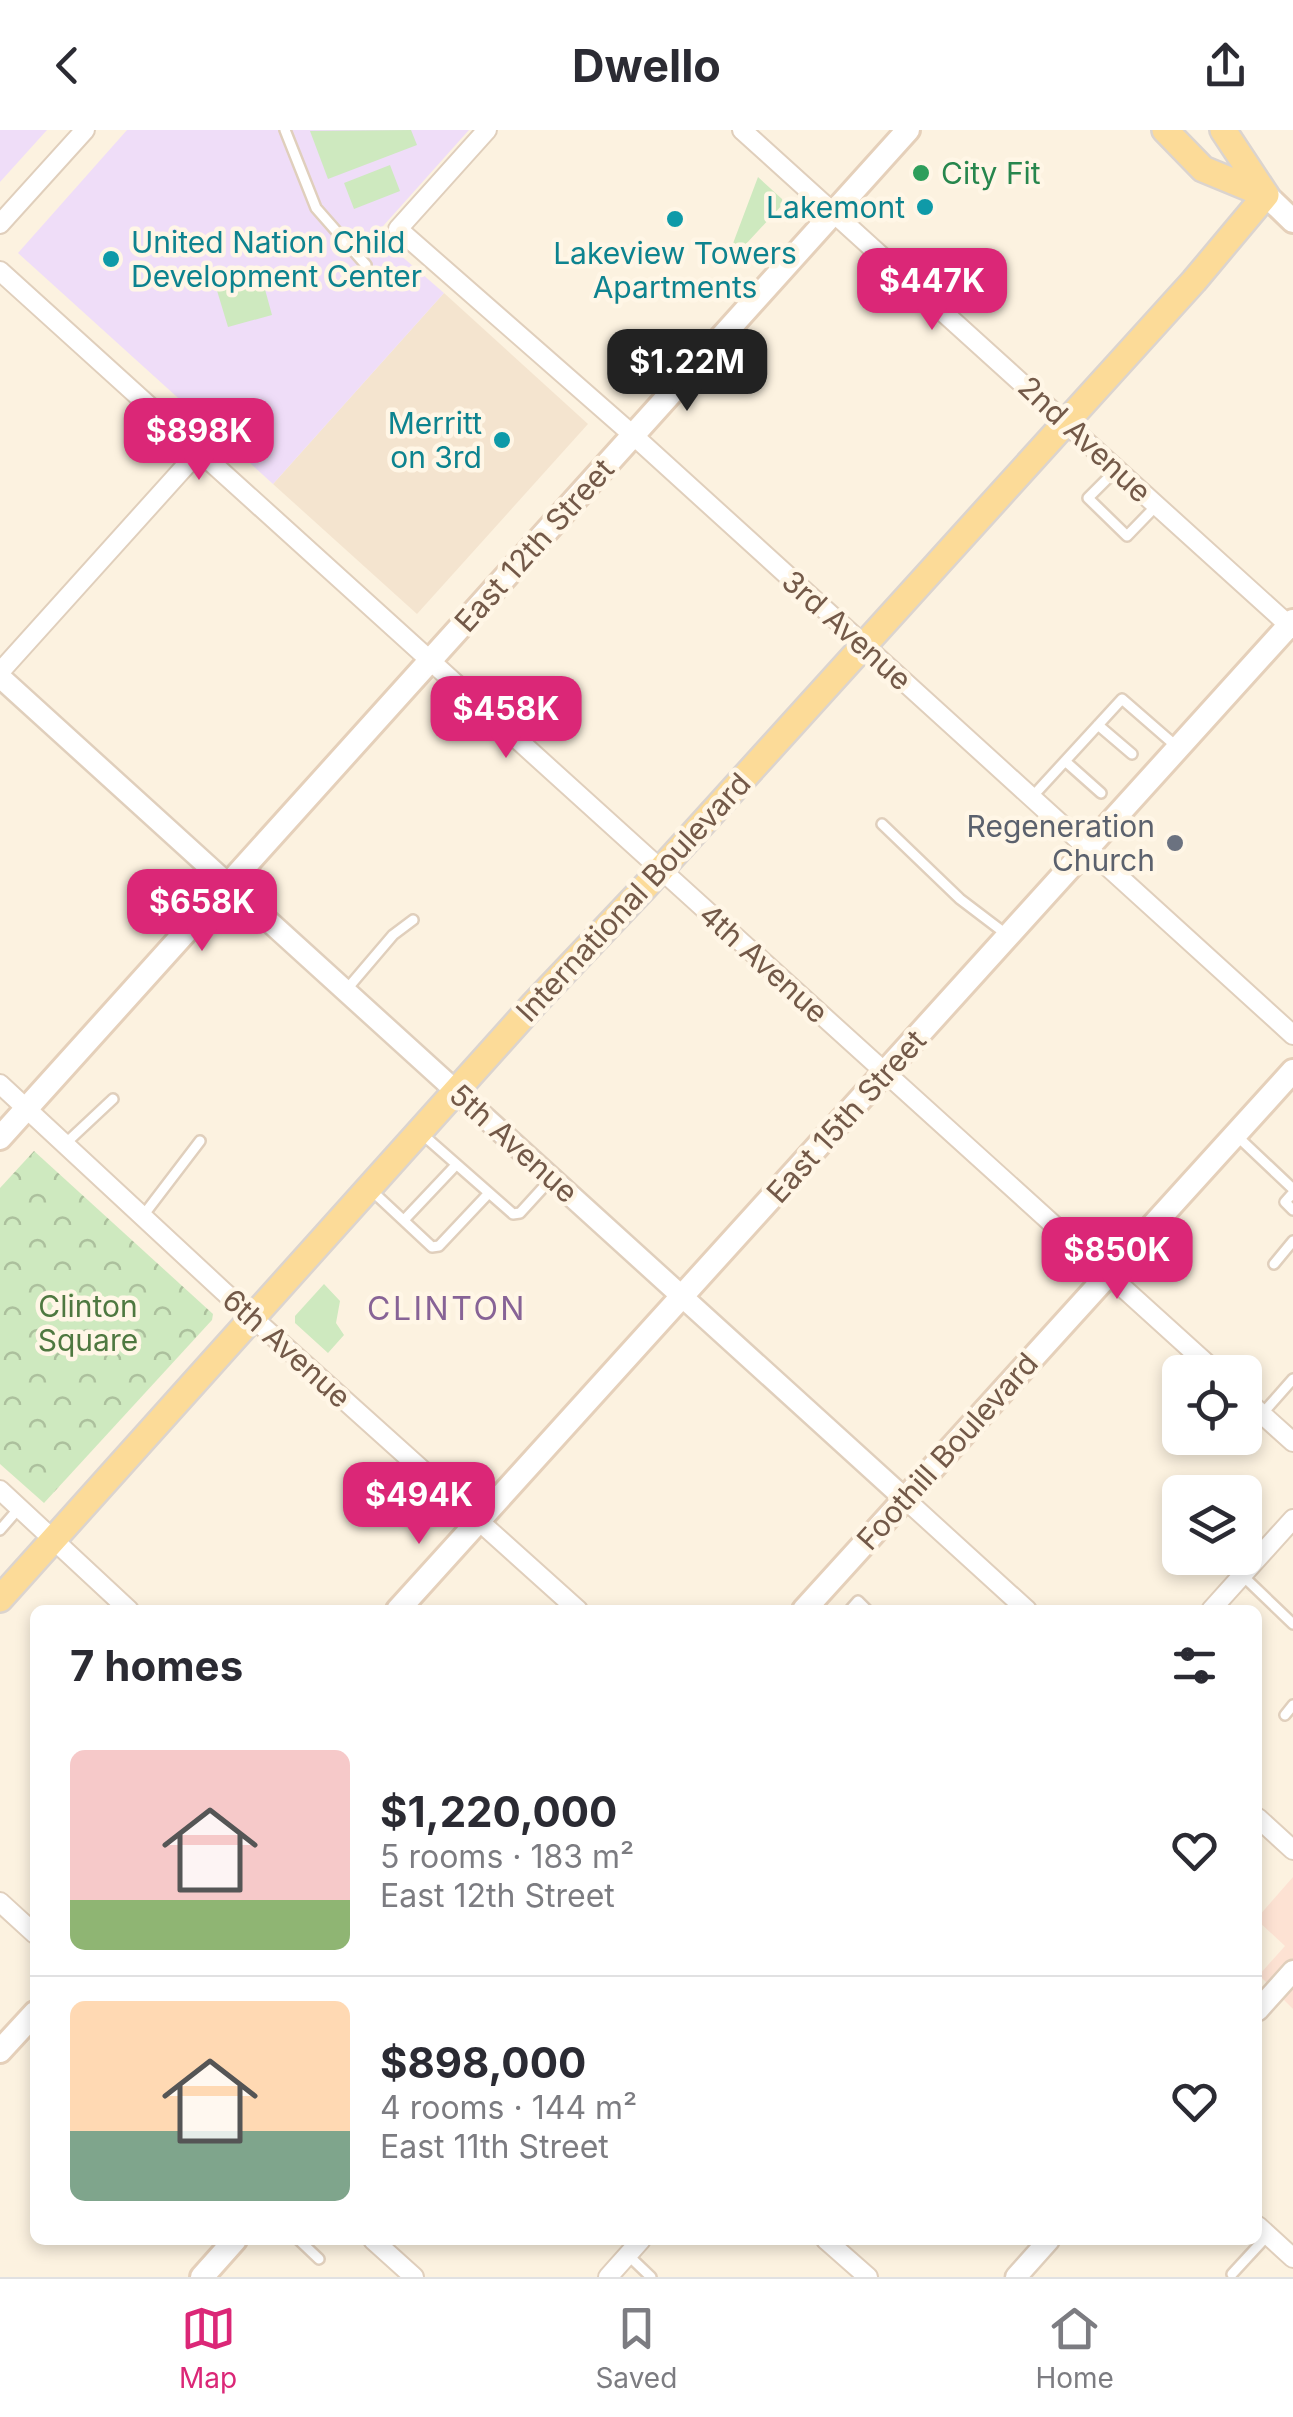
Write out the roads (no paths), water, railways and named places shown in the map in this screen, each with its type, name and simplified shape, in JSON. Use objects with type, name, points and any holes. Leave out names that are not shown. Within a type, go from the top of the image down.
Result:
[{"type":"main road","name":"East 12th Street","points":[[0,1138],[908,130]]},
{"type":"main road","points":[[1165,130],[1203,169],[1266,195]]},
{"type":"main road","points":[[1223,130],[1266,195],[1293,221]]},
{"type":"main road","name":"International Boulevard","points":[[0,1599],[456,1091],[1194,281],[1266,195]]},
{"type":"main road","name":"East 15th Street","points":[[402,1605],[1292,625]]},
{"type":"main road","name":"Foothill Boulevard","points":[[814,1605],[1106,1274],[1293,1071]]},
{"type":"main road","points":[[0,2051],[30,2018]]},
{"type":"main road","points":[[202,2277],[231,2245]]},
{"type":"street","points":[[0,224],[85,130]]},
{"type":"street","name":"3rd Avenue","points":[[486,130],[398,228],[634,436],[1293,1035]]},
{"type":"street","name":"2nd Avenue","points":[[742,130],[1292,625]]},
{"type":"street","name":"4th Avenue","points":[[0,271],[1197,1355]]},
{"type":"street","points":[[0,674],[199,451]]},
{"type":"street","name":"5th Avenue","points":[[0,674],[1022,1605]]},
{"type":"street","name":"6th Avenue","points":[[0,1084],[572,1605]]},
{"type":"street","points":[[1262,1414],[1293,1442]]},
{"type":"street","points":[[0,1490],[124,1605]]},
{"type":"street","points":[[1262,1553],[1293,1519]]},
{"type":"street","points":[[1215,1605],[1242,1575]]},
{"type":"street","points":[[1262,1822],[1293,1850]]},
{"type":"street","points":[[0,1902],[30,1929]]},
{"type":"street","points":[[1262,2006],[1293,1971]]},
{"type":"street","points":[[1263,2230],[1293,2258]]},
{"type":"street","points":[[379,2245],[414,2277]]},
{"type":"street","points":[[608,2277],[637,2245]]},
{"type":"street","points":[[832,2245],[868,2277]]},
{"type":"street","points":[[1016,2277],[1045,2245]]},
{"type":"lane","points":[[284,130],[316,208],[366,265]]},
{"type":"lane","points":[[1117,469],[1088,498],[1127,536],[1157,506]]},
{"type":"lane","points":[[1030,799],[1122,699],[1178,748]]},
{"type":"lane","points":[[1098,725],[1132,754]]},
{"type":"lane","points":[[1065,760],[1100,793]]},
{"type":"lane","points":[[882,824],[960,899],[1008,936]]},
{"type":"lane","points":[[346,991],[392,935],[413,920]]},
{"type":"lane","points":[[64,1145],[113,1098]]},
{"type":"lane","points":[[420,1132],[513,1214],[520,1213],[552,1178]]},
{"type":"lane","points":[[1235,1134],[1293,1191],[1285,1202],[1293,1210]]},
{"type":"lane","points":[[142,1217],[200,1142]]},
{"type":"lane","points":[[404,1220],[456,1165]]},
{"type":"lane","points":[[369,1188],[432,1247],[438,1246],[488,1194]]},
{"type":"lane","points":[[1274,1264],[1293,1240]]},
{"type":"lane","points":[[1262,1414],[1293,1379]]},
{"type":"lane","points":[[0,1530],[20,1507]]},
{"type":"lane","points":[[1242,1575],[1293,1624]]},
{"type":"lane","points":[[1284,1715],[1293,1705]]},
{"type":"lane","points":[[304,2245],[319,2259]]},
{"type":"lane","points":[[1232,2274],[1252,2245]]},
{"type":"lane","points":[[628,2255],[651,2277]]},
{"type":"place","name":"City Fit","points":[[921,173]]},
{"type":"place","name":"Lakemont","points":[[925,207]]},
{"type":"place","name":"Lakeview Towers Apartments","points":[[675,219]]},
{"type":"place","name":"United Nation Child Development Center","points":[[111,259]]},
{"type":"place","name":"Merritt on 3rd","points":[[502,440]]},
{"type":"place","name":"Regeneration Church","points":[[1175,843]]},
{"type":"district","name":"CLINTON","points":[[447,1308]]},
{"type":"park label","name":"Clinton Square","points":[[88,1323]]}]
